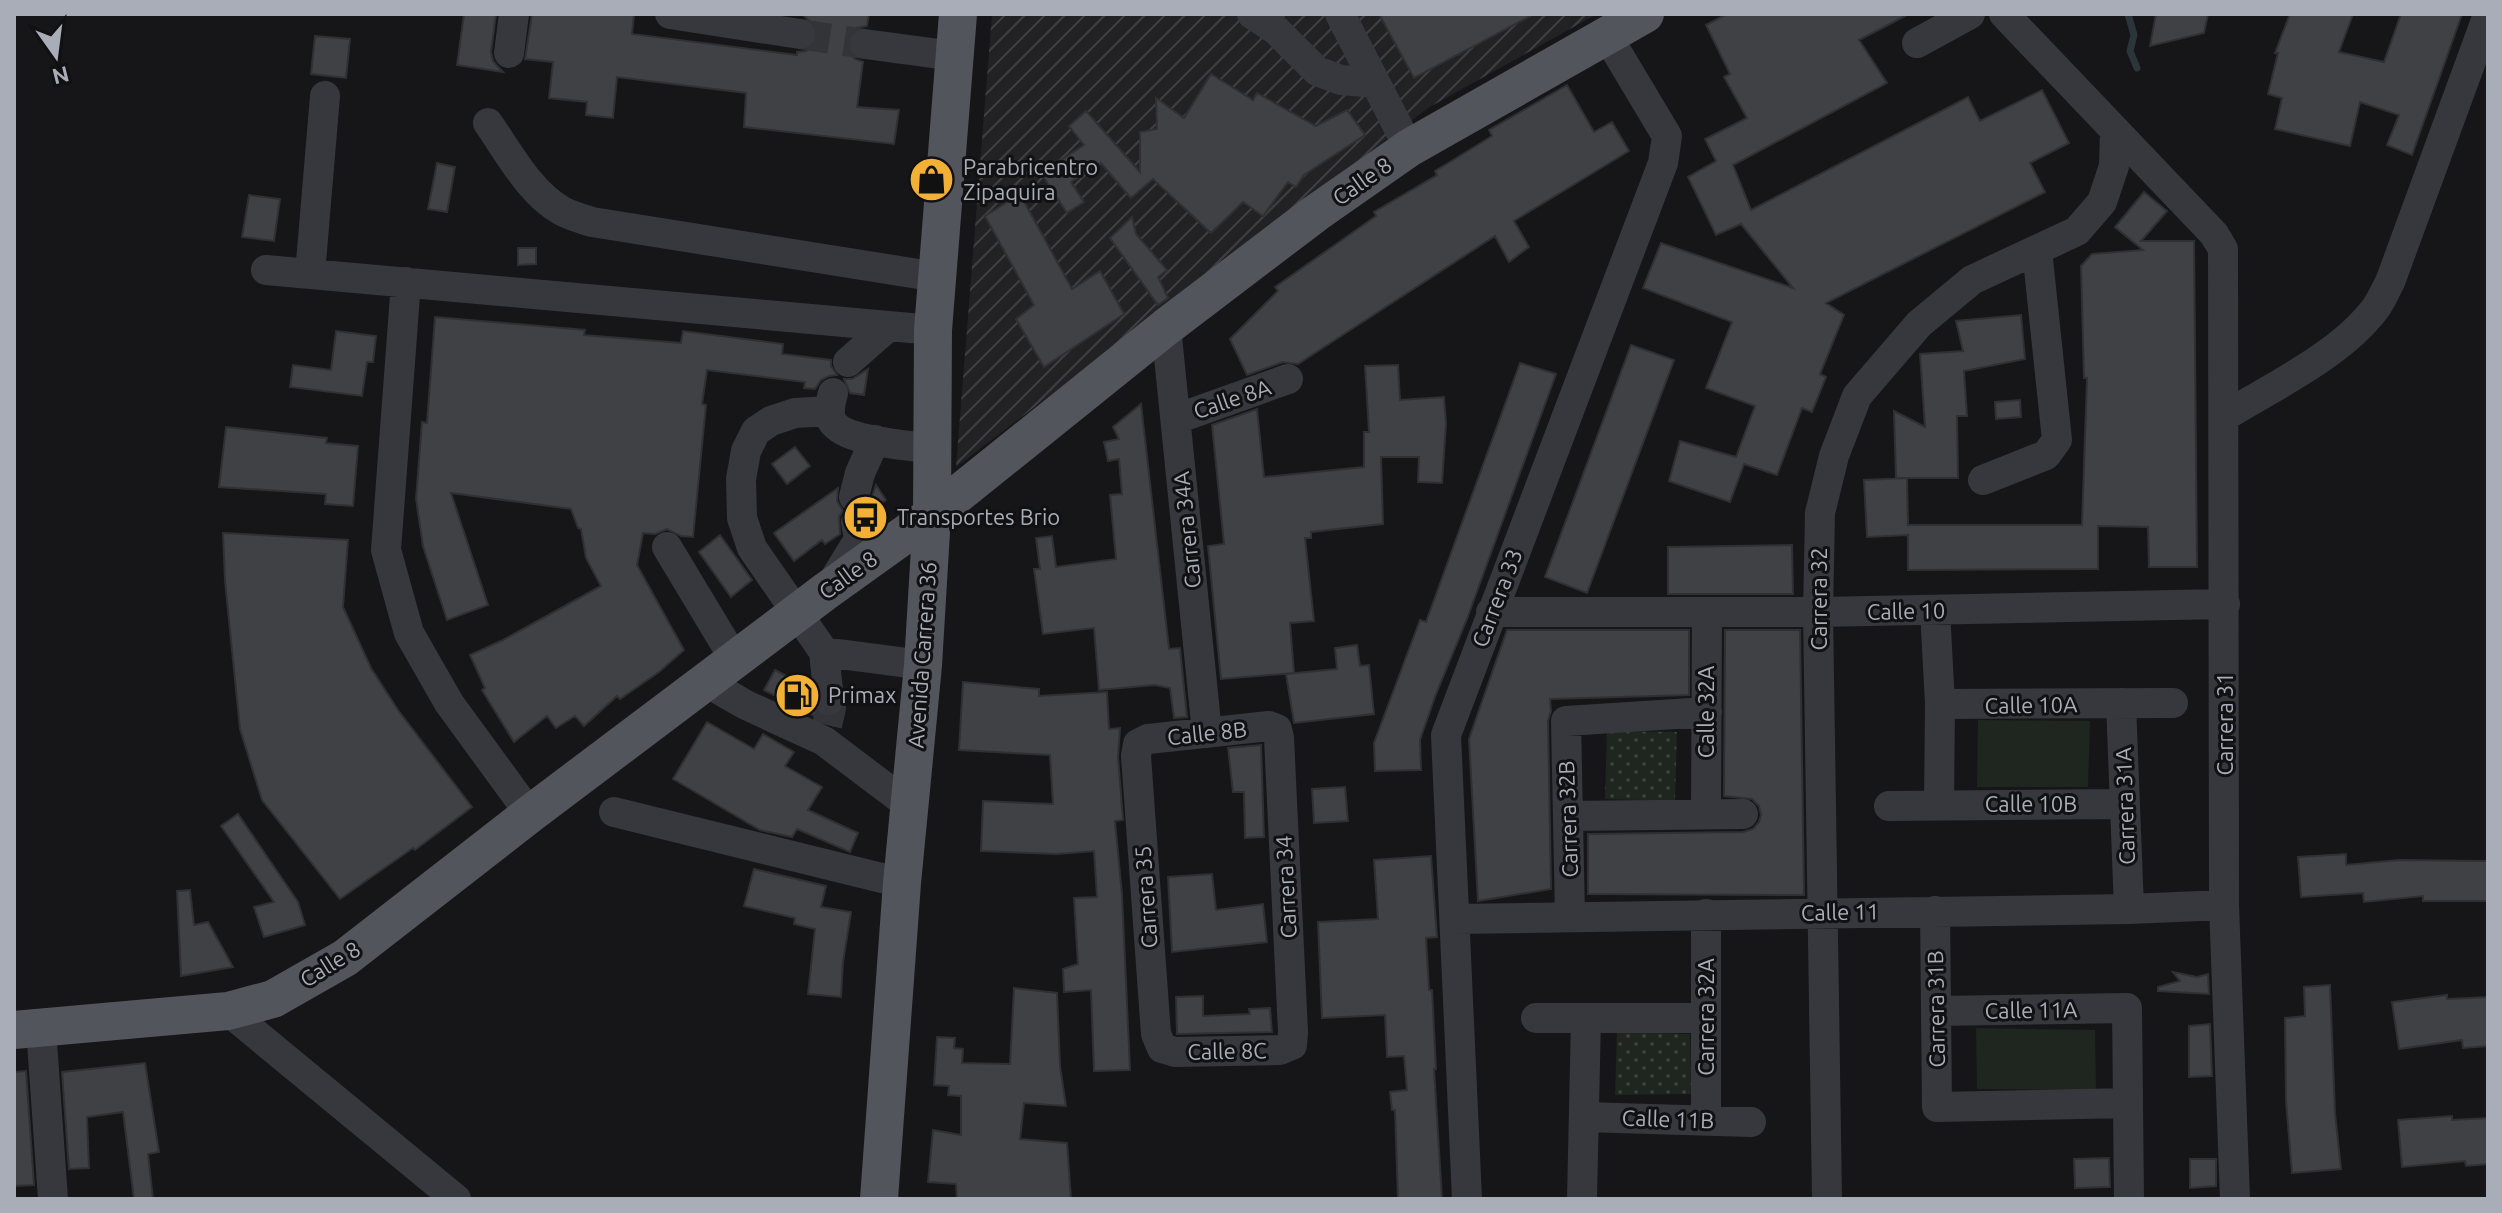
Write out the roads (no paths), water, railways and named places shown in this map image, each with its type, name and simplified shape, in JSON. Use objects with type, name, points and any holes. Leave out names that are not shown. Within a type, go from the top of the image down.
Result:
[{"type":"main road","name":"Avenida Carrera 36","points":[[879,1199],[902,883],[923,665],[932,515],[933,330],[958,14]]},
{"type":"main road","name":"Calle 8","points":[[28,1029],[228,1011],[273,999],[345,958],[530,814],[811,602],[932,515],[1166,327],[1316,213],[1409,148],[1645,14]]},
{"type":"street","points":[[509,53],[514,14]]},
{"type":"street","points":[[670,14],[800,34]]},
{"type":"street","points":[[1252,14],[1276,30],[1317,71],[1341,80],[1375,83]]},
{"type":"street","points":[[1340,14],[1409,148]]},
{"type":"street","points":[[1917,43],[1970,14]]},
{"type":"street","points":[[2004,14],[2115,131]]},
{"type":"street","points":[[2225,416],[2331,349],[2354,332],[2377,307],[2390,282],[2488,15]]},
{"type":"street","name":"Carrera 33","points":[[1467,1199],[1446,735],[1663,163],[1667,136],[1606,34]]},
{"type":"street","points":[[865,44],[954,56]]},
{"type":"street","points":[[310,274],[325,96]]},
{"type":"street","points":[[488,123],[542,195],[563,212],[592,222],[937,277]]},
{"type":"street","name":"Carrera 31","points":[[2115,131],[2214,234],[2223,249],[2224,905],[2235,1199]]},
{"type":"street","name":"Carrera 32","points":[[1827,1199],[1818,612],[1820,513],[1834,456],[1857,396],[1919,324],[1972,280],[2077,231],[2102,202],[2114,166],[2115,131]]},
{"type":"street","points":[[1983,480],[2046,455],[2057,440],[2037,250]]},
{"type":"street","points":[[266,270],[933,330]]},
{"type":"street","points":[[406,282],[386,550],[409,633],[449,703],[530,814]]},
{"type":"street","points":[[848,362],[889,326]]},
{"type":"street","name":"Carrera 34A","points":[[1166,327],[1207,733]]},
{"type":"street","name":"Calle 8A","points":[[1176,419],[1288,379]]},
{"type":"street","points":[[827,722],[824,652],[811,602],[752,548],[742,518],[741,479],[746,451],[756,431],[771,421],[831,401],[832,422],[846,434],[933,449]]},
{"type":"street","points":[[811,602],[851,556],[859,539],[855,510],[860,473],[875,440]]},
{"type":"street","points":[[667,547],[720,671],[746,705],[827,722],[910,806]]},
{"type":"street","name":"Calle 10","points":[[1491,612],[1818,612],[2225,604]]},
{"type":"street","points":[[1935,610],[1940,704],[1939,805]]},
{"type":"street","name":"Calle 32A","points":[[1706,813],[1707,612]]},
{"type":"street","points":[[824,652],[923,665]]},
{"type":"street","name":"Carrera 31A","points":[[2121,703],[2129,909]]},
{"type":"street","name":"Calle 10A","points":[[1940,704],[2173,703]]},
{"type":"street","name":"Carrera 32B","points":[[1570,917],[1566,721],[1707,712]]},
{"type":"street","name":"Calle 8B","points":[[1138,744],[1148,739],[1269,726],[1277,729]]},
{"type":"street","name":"Carrera 34","points":[[1277,729],[1292,1045]]},
{"type":"street","name":"Carrera 35","points":[[1138,744],[1136,756],[1156,1034],[1162,1048]]},
{"type":"street","name":"Calle 10B","points":[[1889,806],[2124,804]]},
{"type":"street","points":[[614,812],[902,883]]},
{"type":"street","points":[[1568,816],[1743,814]]},
{"type":"street","name":"Calle 11","points":[[1456,919],[2224,905]]},
{"type":"street","name":"Carrera 31B","points":[[1935,911],[1937,1107],[2128,1103]]},
{"type":"street","name":"Carrera 32A","points":[[1706,914],[1706,1120]]},
{"type":"street","name":"Calle 11A","points":[[1936,1011],[2127,1008],[2128,1103]]},
{"type":"street","points":[[228,1011],[456,1199]]},
{"type":"street","points":[[1536,1018],[1705,1018]]},
{"type":"street","points":[[1582,1199],[1586,1018]]},
{"type":"street","points":[[28,1029],[53,1199]]},
{"type":"street","name":"Calle 8C","points":[[1162,1048],[1175,1052],[1280,1050],[1292,1045]]},
{"type":"street","points":[[2128,1103],[2129,1199]]},
{"type":"street","name":"Calle 11B","points":[[1584,1117],[1751,1122]]},
{"type":"waterway","points":[[2128,14],[2134,35],[2130,51],[2137,68]]},
{"type":"tunnel","points":[[800,34],[865,44]]},
{"type":"tunnel","points":[[827,725],[831,708],[829,700]]},
{"type":"place","name":"Parabricentro Zipaquira","points":[[932,180]]},
{"type":"place","name":"Transportes Brio","points":[[866,517]]},
{"type":"place","name":"Primax","points":[[797,695]]}]
